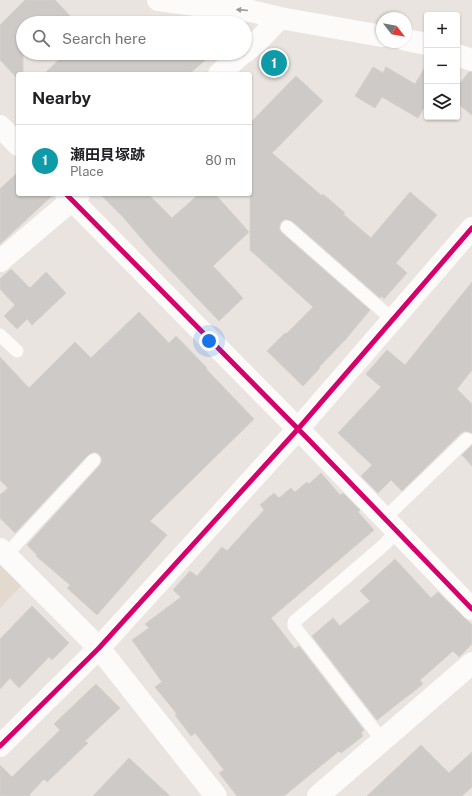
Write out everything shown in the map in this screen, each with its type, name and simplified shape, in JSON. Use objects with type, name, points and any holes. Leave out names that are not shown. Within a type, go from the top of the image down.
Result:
[{"type":"street","points":[[158,0],[218,4],[251,10],[280,18],[376,35]]},
{"type":"street","points":[[252,46],[280,18]]},
{"type":"street","points":[[412,41],[424,43]]},
{"type":"street","points":[[460,56],[472,60]]},
{"type":"street","points":[[221,72],[235,60]]},
{"type":"street","points":[[0,126],[16,143]]},
{"type":"street","points":[[0,261],[72,196],[472,609]]},
{"type":"street","points":[[0,746],[99,648],[298,429],[472,228]]},
{"type":"street","points":[[3,552],[99,648],[216,796]]},
{"type":"street","points":[[318,796],[472,663]]},
{"type":"lane","points":[[287,227],[393,320]]},
{"type":"lane","points":[[0,335],[17,351]]},
{"type":"lane","points":[[382,740],[294,626],[294,622],[385,544],[391,524],[467,439]]},
{"type":"lane","points":[[3,552],[94,460]]},
{"type":"shaded area","points":[[0,564],[22,585],[0,608]]},
{"type":"building","points":[[25,0],[55,0],[70,16],[16,16],[16,60],[23,60],[23,72],[16,72],[16,77],[0,60],[0,25]]},
{"type":"building","points":[[59,60],[205,60],[191,72],[46,72]]},
{"type":"building","points":[[373,67],[383,73],[386,67],[415,84],[424,69],[424,108],[418,118],[382,97],[375,108],[355,96]]},
{"type":"building","points":[[469,72],[472,72],[472,115],[460,105],[460,83]]},
{"type":"building","points":[[296,76],[323,101],[272,153],[322,196],[323,194],[345,213],[343,214],[371,238],[410,192],[437,215],[396,263],[407,273],[384,299],[382,296],[380,298],[292,221],[285,219],[281,222],[279,229],[282,233],[370,310],[303,386],[267,351],[313,307],[250,250],[252,121]]},
{"type":"building","points":[[16,174],[16,196],[52,196],[0,244],[0,189]]},
{"type":"building","points":[[102,196],[150,196],[172,218],[197,196],[217,196],[249,232],[213,266],[243,298],[219,321],[154,253],[123,217]]},
{"type":"building","points":[[11,269],[30,288],[46,272],[66,293],[32,325],[27,319],[17,329],[4,316],[15,305],[0,289],[0,279]]},
{"type":"building","points":[[472,282],[472,370],[457,389],[472,404],[472,433],[465,431],[461,433],[402,491],[391,480],[378,493],[361,476],[372,465],[338,433],[381,387],[366,374],[387,350],[405,365]]},
{"type":"building","points":[[139,312],[169,343],[176,336],[254,419],[150,521],[167,535],[97,615],[67,588],[70,585],[36,556],[37,555],[27,545],[100,465],[102,461],[101,457],[95,452],[88,455],[15,533],[0,518],[0,495],[8,488],[0,480],[0,357],[29,388],[75,342],[91,358]]},
{"type":"building","points":[[472,445],[472,466],[462,455]]},
{"type":"building","points":[[321,473],[340,495],[343,493],[360,510],[358,512],[374,530],[271,618],[295,649],[299,646],[364,730],[361,733],[363,736],[341,753],[339,751],[284,796],[237,796],[219,773],[224,770],[195,733],[191,736],[175,715],[177,714],[155,687],[162,682],[132,640],[149,628],[145,624],[181,597],[173,590],[190,571],[197,576],[222,547],[227,551],[264,510],[260,505],[274,493],[279,498],[291,488],[295,492],[307,482],[309,484]]},
{"type":"building","points":[[395,559],[431,598],[438,592],[472,625],[472,644],[459,657],[453,651],[420,680],[423,684],[377,720],[312,636],[333,618],[340,626],[370,601],[360,591]]},
{"type":"building","points":[[32,606],[69,643],[52,660],[49,657],[19,688],[10,678],[0,689],[0,639]]},
{"type":"building","points":[[96,684],[120,708],[85,741],[88,743],[47,782],[44,779],[29,795],[31,796],[0,796],[0,765],[12,777],[60,730],[54,724]]},
{"type":"building","points":[[421,745],[449,773],[472,752],[472,787],[462,796],[367,796]]},
{"type":"building","points":[[129,758],[170,796],[93,796]]},
{"type":"cycle path","points":[[68,196],[309,440],[472,609]]},
{"type":"cycle path","points":[[0,746],[99,648],[298,429],[472,228]]},
{"type":"place","name":"瀬田貝塚跡","points":[[274,63]]}]
